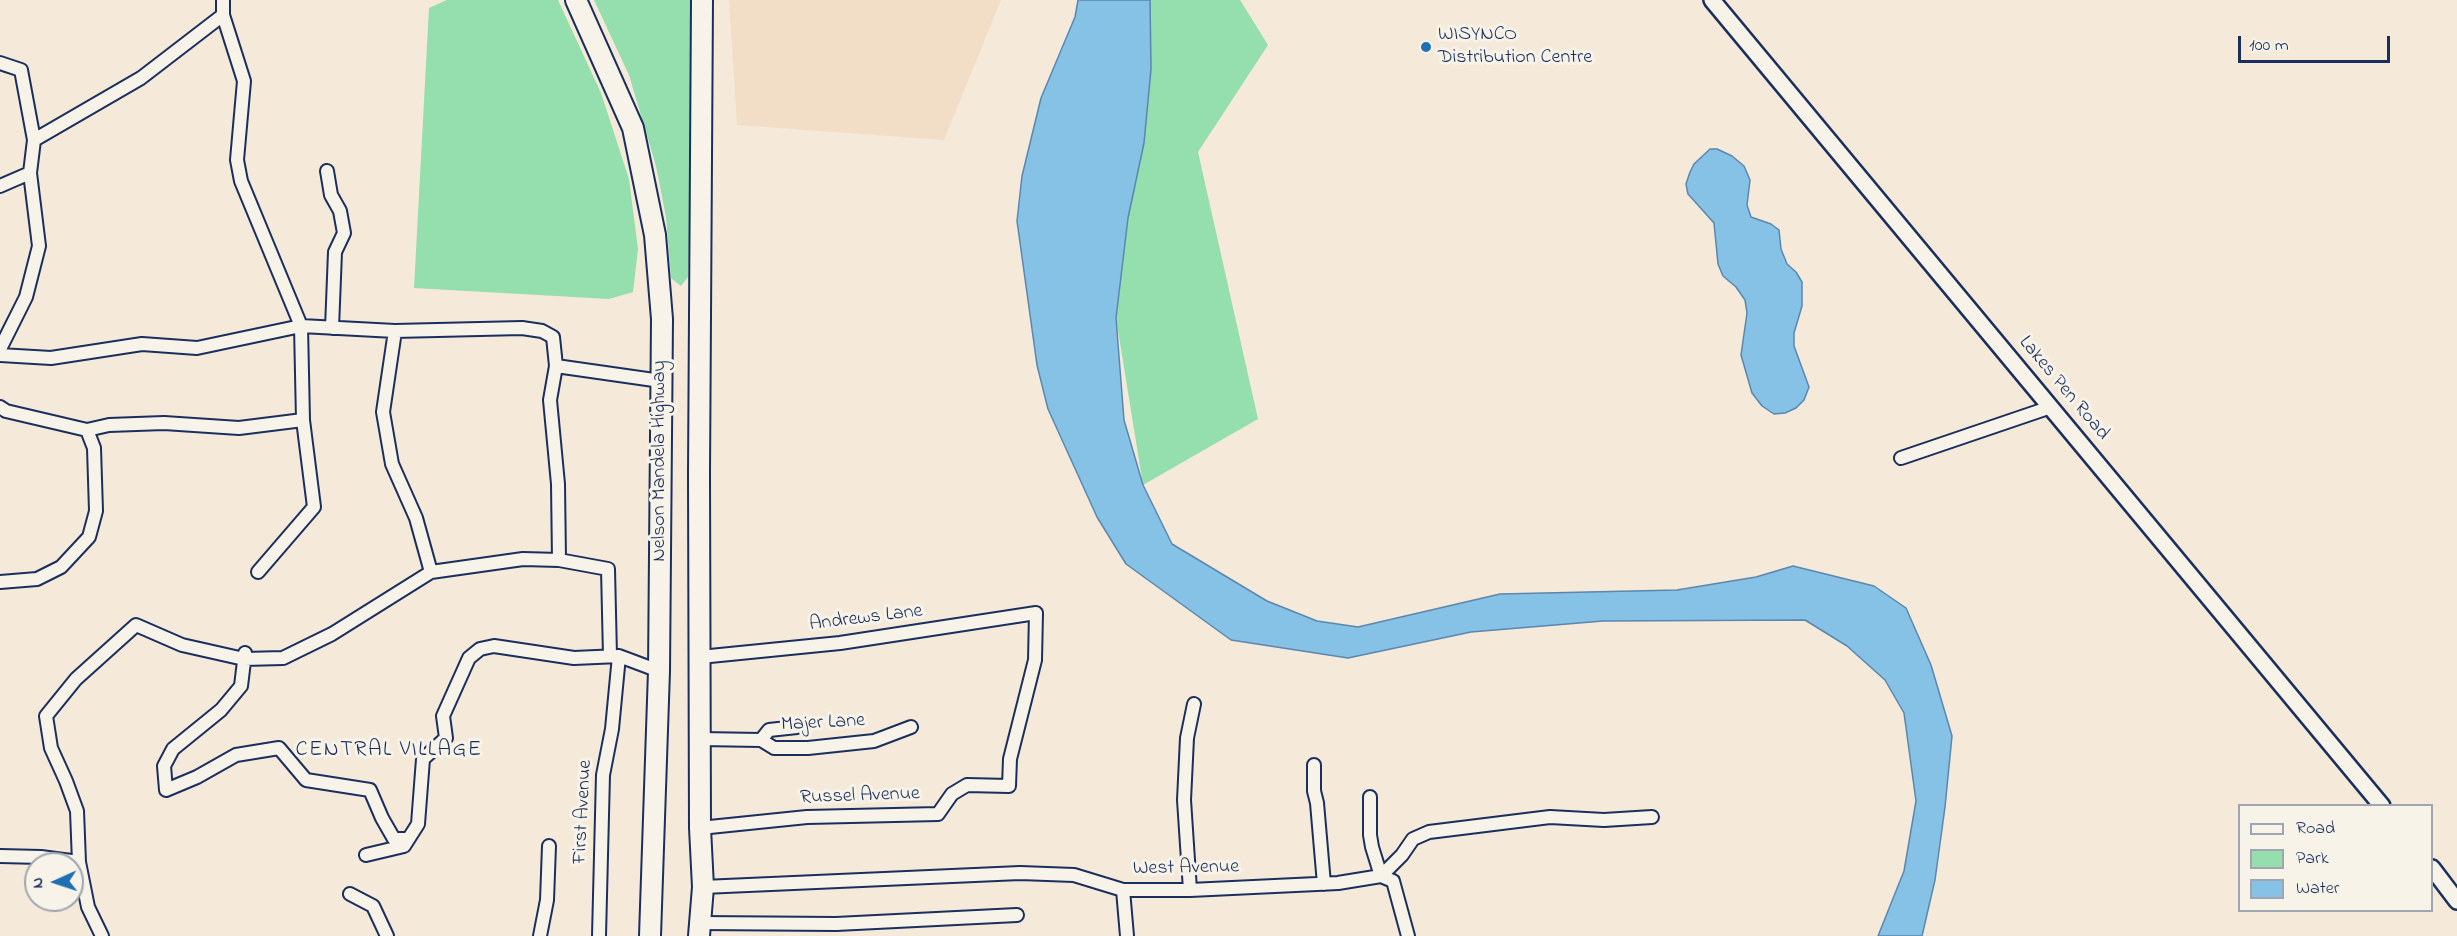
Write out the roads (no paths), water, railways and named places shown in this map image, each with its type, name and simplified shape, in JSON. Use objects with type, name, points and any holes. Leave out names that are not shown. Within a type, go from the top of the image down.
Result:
[{"type":"highway","name":"Nelson Mandela Highway","points":[[576,0],[633,128],[646,181],[655,235],[662,319],[659,671],[650,936]]},
{"type":"highway","name":"Nelson Mandela Highway","points":[[699,930],[703,887],[700,828],[702,0]]},
{"type":"street","points":[[223,0],[223,15],[244,81],[237,160],[241,181],[301,326],[303,420],[314,507],[258,572]]},
{"type":"street","name":"Lakes Pen Road","points":[[1712,0],[2380,804]]},
{"type":"street","points":[[34,140],[141,78],[223,15]]},
{"type":"street","points":[[0,63],[21,70],[34,140],[30,173],[39,246],[26,297],[0,349]]},
{"type":"street","points":[[327,171],[332,195],[340,211],[344,233],[335,252],[332,328]]},
{"type":"street","points":[[0,186],[30,173]]},
{"type":"street","points":[[0,354],[51,358],[142,344],[197,348],[301,326],[396,331],[522,328],[542,331],[553,337],[556,366],[550,400],[558,484],[559,560],[523,559],[431,572],[332,634],[283,658],[245,656],[182,645],[136,625],[109,647],[60,696],[46,716],[51,748],[77,811],[79,852]]},
{"type":"street","points":[[396,331],[383,412],[392,464],[416,518],[431,572]]},
{"type":"street","points":[[556,366],[661,381]]},
{"type":"street","points":[[0,407],[6,411],[87,430],[109,425],[164,423],[239,428],[303,420]]},
{"type":"street","points":[[1901,458],[2051,407]]},
{"type":"street","points":[[0,582],[38,579],[61,567],[89,537],[96,511],[94,448],[87,430]]},
{"type":"street","name":"First Avenue","points":[[559,560],[608,569],[615,656],[613,719],[603,775],[599,936]]},
{"type":"street","name":"Andrews Lane","points":[[700,657],[840,643],[1036,613],[1035,660],[1010,759],[1009,786]]},
{"type":"street","points":[[366,855],[404,846],[418,824],[423,759],[446,738],[443,716],[469,658],[480,649],[494,646],[574,658],[615,656],[659,671]]},
{"type":"street","points":[[245,656],[241,686],[221,710],[173,749],[164,766],[166,789],[197,777],[236,755],[279,748],[306,780],[370,790],[394,839],[407,839]]},
{"type":"street","points":[[1190,890],[1184,800],[1187,738],[1194,704]]},
{"type":"street","points":[[761,740],[769,730],[797,727]]},
{"type":"street","name":"Majer Lane","points":[[700,739],[761,740],[774,748],[832,746],[874,741],[911,727]]},
{"type":"street","points":[[1314,765],[1314,790],[1323,884]]},
{"type":"street","name":"Russel Avenue","points":[[700,828],[807,817],[938,814],[952,794],[967,785],[1009,786]]},
{"type":"street","points":[[1370,797],[1370,835],[1381,876]]},
{"type":"street","points":[[1381,876],[1402,855],[1413,839],[1429,832],[1550,817],[1604,820],[1652,817]]},
{"type":"street","points":[[540,936],[548,900],[549,846]]},
{"type":"street","points":[[0,856],[24,857]]},
{"type":"street","points":[[2433,869],[2457,901]]},
{"type":"street","name":"West Avenue","points":[[703,887],[1020,873],[1074,875],[1123,890],[1190,890],[1323,884],[1381,876]]},
{"type":"street","points":[[1381,876],[1393,881],[1408,936]]},
{"type":"street","points":[[84,887],[88,907],[102,936]]},
{"type":"street","points":[[1123,890],[1127,936]]},
{"type":"street","points":[[350,894],[373,906],[387,936]]},
{"type":"street","points":[[699,930],[1017,915]]},
{"type":"water","points":[[1078,0],[1150,0],[1151,69],[1144,143],[1128,218],[1116,318],[1124,420],[1143,485],[1172,544],[1267,601],[1317,621],[1358,627],[1500,594],[1677,590],[1756,577],[1793,566],[1874,586],[1906,608],[1931,665],[1952,736],[1935,880],[1922,936],[1878,936],[1904,871],[1916,801],[1904,713],[1885,680],[1847,646],[1805,620],[1603,621],[1471,632],[1348,658],[1231,640],[1126,564],[1097,517],[1048,409],[1037,365],[1017,221],[1022,176],[1041,98],[1075,17]]},
{"type":"water","points":[[1710,149],[1717,149],[1732,156],[1744,166],[1750,180],[1747,205],[1751,217],[1771,224],[1779,230],[1781,249],[1787,264],[1802,282],[1802,306],[1794,333],[1794,346],[1809,387],[1804,400],[1796,408],[1785,413],[1774,414],[1762,406],[1752,393],[1741,355],[1747,313],[1745,300],[1736,287],[1723,276],[1718,264],[1714,223],[1688,194],[1686,184],[1690,172],[1694,164]]},
{"type":"place","name":"WISYNCO Distribution Centre","points":[[1426,47]]},
{"type":"district","name":"CENTRAL VILLAGE","points":[[389,751]]}]
